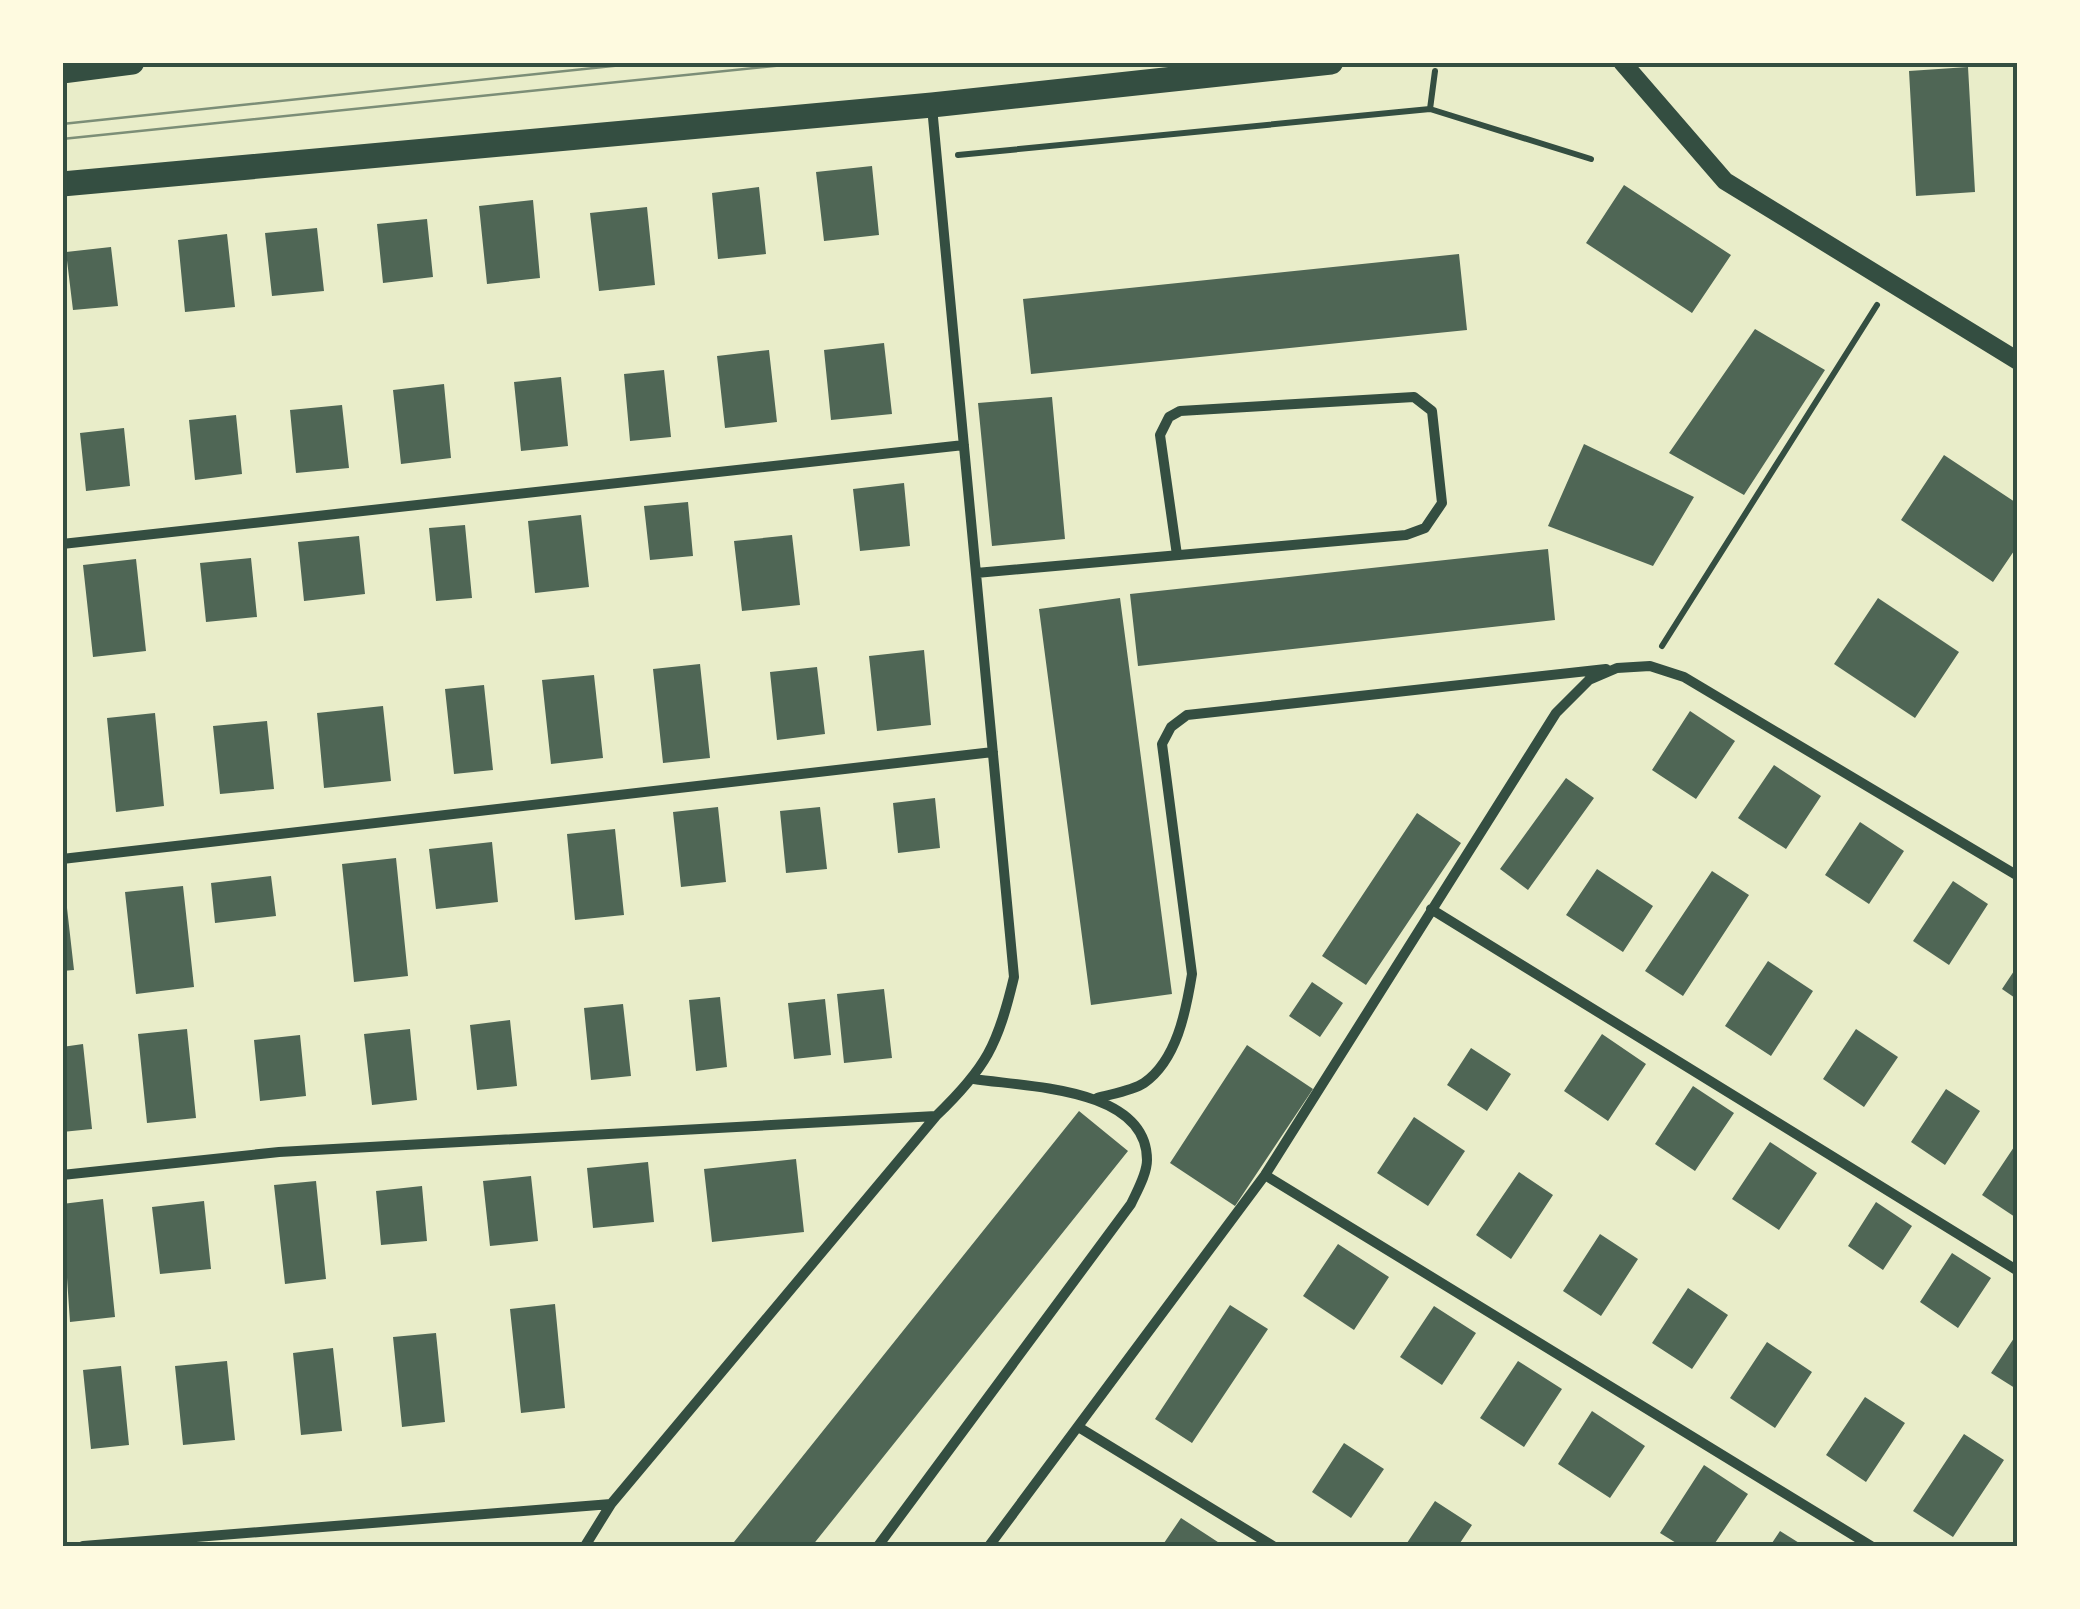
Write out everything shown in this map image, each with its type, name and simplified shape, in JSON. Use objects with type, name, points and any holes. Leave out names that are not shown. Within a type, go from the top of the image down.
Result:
[{"type":"main road","points":[[62,70],[132,62]]},
{"type":"main road","points":[[62,184],[932,105],[1330,62]]},
{"type":"street","points":[[1622,62],[1725,182],[2018,361]]},
{"type":"street","points":[[585,1546],[611,1504],[936,1116],[974,1080],[1001,1033],[1014,977],[932,105]]},
{"type":"street","points":[[976,572],[1178,555],[1406,535],[1425,528],[1442,504],[1432,411],[1414,398],[1180,411],[1168,417],[1160,434],[1178,555]]},
{"type":"street","points":[[62,544],[964,445]]},
{"type":"street","points":[[974,1080],[1097,1098],[1142,1084],[1166,1060],[1186,1010],[1192,974],[1162,744],[1171,727],[1187,715],[1650,666],[1684,677],[2018,876]]},
{"type":"street","points":[[990,1546],[1265,1174],[1556,713],[1590,680],[1617,668]]},
{"type":"street","points":[[62,859],[993,752]]},
{"type":"street","points":[[1431,908],[2018,1271]]},
{"type":"street","points":[[878,1546],[1131,1204],[1147,1165],[1144,1140],[1126,1118],[1097,1098]]},
{"type":"street","points":[[62,1175],[279,1152],[936,1116]]},
{"type":"street","points":[[1265,1174],[1871,1546]]},
{"type":"street","points":[[1080,1428],[1273,1546]]},
{"type":"street","points":[[83,1546],[611,1504]]},
{"type":"path","points":[[1430,109],[1435,71]]},
{"type":"path","points":[[937,157],[1430,109],[1591,159]]},
{"type":"path","points":[[1650,666],[1891,283]]},
{"type":"building","points":[[1968,67],[1975,192],[1916,196],[1909,71]]},
{"type":"building","points":[[872,166],[879,235],[824,241],[816,172]]},
{"type":"building","points":[[1624,185],[1731,255],[1692,313],[1586,243]]},
{"type":"building","points":[[759,187],[766,254],[718,259],[712,193]]},
{"type":"building","points":[[533,200],[540,278],[487,284],[479,206]]},
{"type":"building","points":[[647,207],[655,285],[599,291],[590,213]]},
{"type":"building","points":[[427,219],[433,277],[383,283],[377,224]]},
{"type":"building","points":[[317,228],[324,291],[272,296],[265,233]]},
{"type":"building","points":[[227,234],[235,307],[185,312],[178,240]]},
{"type":"building","points":[[111,247],[118,306],[73,310],[66,252]]},
{"type":"building","points":[[1459,254],[1467,330],[1031,374],[1023,299]]},
{"type":"building","points":[[1755,329],[1825,370],[1744,495],[1669,453]]},
{"type":"building","points":[[884,343],[892,414],[831,420],[824,350]]},
{"type":"building","points":[[769,350],[777,422],[725,428],[717,356]]},
{"type":"building","points":[[664,370],[671,437],[630,441],[624,374]]},
{"type":"building","points":[[561,377],[568,446],[521,451],[514,382]]},
{"type":"building","points":[[444,384],[451,458],[401,464],[393,390]]},
{"type":"building","points":[[1052,397],[1065,539],[992,546],[978,403]]},
{"type":"building","points":[[342,405],[349,468],[296,473],[290,410]]},
{"type":"building","points":[[236,415],[242,474],[195,480],[189,420]]},
{"type":"building","points":[[124,428],[130,486],[86,491],[80,433]]},
{"type":"building","points":[[1584,444],[1694,497],[1653,566],[1548,526]]},
{"type":"building","points":[[1944,455],[2018,504],[2018,545],[1993,582],[1901,520]]},
{"type":"building","points":[[904,483],[910,546],[860,551],[853,489]]},
{"type":"building","points":[[688,502],[693,556],[650,560],[644,506]]},
{"type":"building","points":[[581,515],[589,587],[535,593],[528,521]]},
{"type":"building","points":[[465,525],[472,598],[436,601],[429,528]]},
{"type":"building","points":[[792,535],[800,605],[742,611],[734,541]]},
{"type":"building","points":[[359,536],[365,594],[304,601],[298,542]]},
{"type":"building","points":[[1548,549],[1555,620],[1138,666],[1130,594]]},
{"type":"building","points":[[251,558],[257,617],[206,622],[200,563]]},
{"type":"building","points":[[136,559],[146,651],[93,657],[83,565]]},
{"type":"building","points":[[1120,598],[1172,994],[1091,1005],[1039,609]]},
{"type":"building","points":[[1878,598],[1959,652],[1915,718],[1834,664]]},
{"type":"building","points":[[924,650],[931,725],[877,731],[869,656]]},
{"type":"building","points":[[700,664],[710,758],[663,763],[653,669]]},
{"type":"building","points":[[817,667],[825,734],[777,740],[770,672]]},
{"type":"building","points":[[594,675],[603,758],[551,764],[542,680]]},
{"type":"building","points":[[484,685],[493,770],[454,774],[445,689]]},
{"type":"building","points":[[383,706],[391,781],[324,788],[317,713]]},
{"type":"building","points":[[1690,711],[1735,741],[1696,799],[1652,770]]},
{"type":"building","points":[[155,713],[164,806],[116,812],[107,718]]},
{"type":"building","points":[[267,721],[274,789],[220,794],[213,726]]},
{"type":"building","points":[[1774,765],[1821,796],[1786,849],[1738,818]]},
{"type":"building","points":[[1566,778],[1594,798],[1528,890],[1500,869]]},
{"type":"building","points":[[935,798],[940,848],[898,853],[893,803]]},
{"type":"building","points":[[718,807],[726,882],[681,887],[673,812]]},
{"type":"building","points":[[820,807],[827,869],[786,873],[780,811]]},
{"type":"building","points":[[1417,813],[1461,843],[1366,985],[1322,956]]},
{"type":"building","points":[[1860,822],[1904,851],[1869,904],[1825,875]]},
{"type":"building","points":[[615,829],[624,915],[575,920],[567,834]]},
{"type":"building","points":[[492,842],[498,902],[436,909],[429,849]]},
{"type":"building","points":[[396,858],[408,976],[354,982],[342,864]]},
{"type":"building","points":[[1597,869],[1653,906],[1623,952],[1566,915]]},
{"type":"building","points":[[1712,871],[1749,895],[1683,996],[1645,971]]},
{"type":"building","points":[[271,876],[276,916],[215,923],[211,883]]},
{"type":"building","points":[[1953,881],[1988,904],[1949,965],[1913,941]]},
{"type":"building","points":[[183,886],[194,987],[136,994],[125,892]]},
{"type":"building","points":[[62,908],[67,908],[74,970],[62,971]]},
{"type":"building","points":[[1768,961],[1813,991],[1771,1056],[1725,1026]]},
{"type":"building","points":[[2018,965],[2018,1000],[2002,989]]},
{"type":"building","points":[[1312,982],[1343,1003],[1320,1037],[1289,1016]]},
{"type":"building","points":[[884,989],[892,1058],[844,1063],[837,994]]},
{"type":"building","points":[[720,997],[727,1067],[696,1071],[689,1000]]},
{"type":"building","points":[[825,999],[831,1055],[794,1059],[788,1003]]},
{"type":"building","points":[[623,1004],[631,1076],[591,1080],[584,1008]]},
{"type":"building","points":[[510,1020],[517,1086],[477,1090],[470,1025]]},
{"type":"building","points":[[187,1029],[196,1118],[147,1123],[138,1034]]},
{"type":"building","points":[[410,1029],[417,1100],[372,1105],[364,1034]]},
{"type":"building","points":[[1856,1029],[1898,1057],[1864,1107],[1823,1079]]},
{"type":"building","points":[[1602,1034],[1646,1064],[1608,1121],[1564,1091]]},
{"type":"building","points":[[300,1035],[306,1096],[260,1101],[254,1040]]},
{"type":"building","points":[[83,1044],[92,1129],[62,1132],[62,1047]]},
{"type":"building","points":[[1247,1045],[1313,1089],[1235,1206],[1170,1163]]},
{"type":"building","points":[[1471,1048],[1511,1074],[1487,1111],[1447,1085]]},
{"type":"building","points":[[1693,1086],[1734,1113],[1695,1171],[1655,1144]]},
{"type":"building","points":[[1946,1089],[1980,1111],[1945,1165],[1911,1142]]},
{"type":"building","points":[[1079,1111],[1128,1151],[812,1546],[740,1546],[734,1542]]},
{"type":"building","points":[[1414,1117],[1465,1151],[1428,1206],[1377,1173]]},
{"type":"building","points":[[2018,1141],[2018,1219],[1982,1195]]},
{"type":"building","points":[[1770,1142],[1817,1173],[1779,1230],[1732,1199]]},
{"type":"building","points":[[796,1159],[804,1232],[712,1242],[704,1169]]},
{"type":"building","points":[[648,1162],[654,1222],[593,1228],[587,1168]]},
{"type":"building","points":[[1519,1172],[1553,1195],[1511,1259],[1476,1235]]},
{"type":"building","points":[[531,1176],[538,1241],[490,1246],[483,1181]]},
{"type":"building","points":[[316,1181],[326,1279],[285,1284],[274,1185]]},
{"type":"building","points":[[422,1186],[427,1241],[381,1245],[376,1191]]},
{"type":"building","points":[[103,1199],[115,1317],[70,1322],[62,1204]]},
{"type":"building","points":[[204,1201],[211,1269],[160,1274],[152,1207]]},
{"type":"building","points":[[1876,1202],[1912,1226],[1883,1270],[1848,1246]]},
{"type":"building","points":[[1600,1234],[1638,1259],[1601,1316],[1563,1291]]},
{"type":"building","points":[[1338,1244],[1389,1277],[1354,1330],[1303,1296]]},
{"type":"building","points":[[1952,1253],[1991,1278],[1958,1328],[1920,1302]]},
{"type":"building","points":[[1688,1288],[1728,1315],[1692,1369],[1652,1343]]},
{"type":"building","points":[[555,1304],[565,1408],[521,1413],[510,1309]]},
{"type":"building","points":[[1230,1305],[1268,1329],[1192,1443],[1155,1419]]},
{"type":"building","points":[[1434,1306],[1476,1333],[1442,1385],[1400,1357]]},
{"type":"building","points":[[2018,1332],[2018,1390],[1991,1373]]},
{"type":"building","points":[[436,1333],[445,1422],[402,1427],[393,1337]]},
{"type":"building","points":[[1767,1342],[1812,1372],[1775,1428],[1730,1398]]},
{"type":"building","points":[[333,1348],[342,1431],[301,1435],[293,1353]]},
{"type":"building","points":[[227,1361],[235,1440],[183,1445],[175,1366]]},
{"type":"building","points":[[1518,1361],[1562,1389],[1524,1447],[1480,1418]]},
{"type":"building","points":[[121,1366],[129,1445],[91,1449],[83,1370]]},
{"type":"building","points":[[1865,1397],[1905,1423],[1866,1482],[1826,1455]]},
{"type":"building","points":[[1592,1411],[1645,1446],[1610,1498],[1558,1464]]},
{"type":"building","points":[[1964,1434],[2004,1460],[1953,1537],[1913,1511]]},
{"type":"building","points":[[1344,1443],[1384,1469],[1351,1518],[1312,1492]]},
{"type":"building","points":[[1704,1465],[1748,1494],[1713,1546],[1681,1546],[1660,1533]]},
{"type":"building","points":[[1435,1501],[1472,1525],[1458,1546],[1405,1546]]},
{"type":"building","points":[[1181,1518],[1224,1546],[1162,1546]]},
{"type":"building","points":[[1780,1531],[1804,1546],[1770,1546]]},
{"type":"tram line","points":[[62,124],[651,62]]},
{"type":"tram line","points":[[62,139],[813,62]]}]
